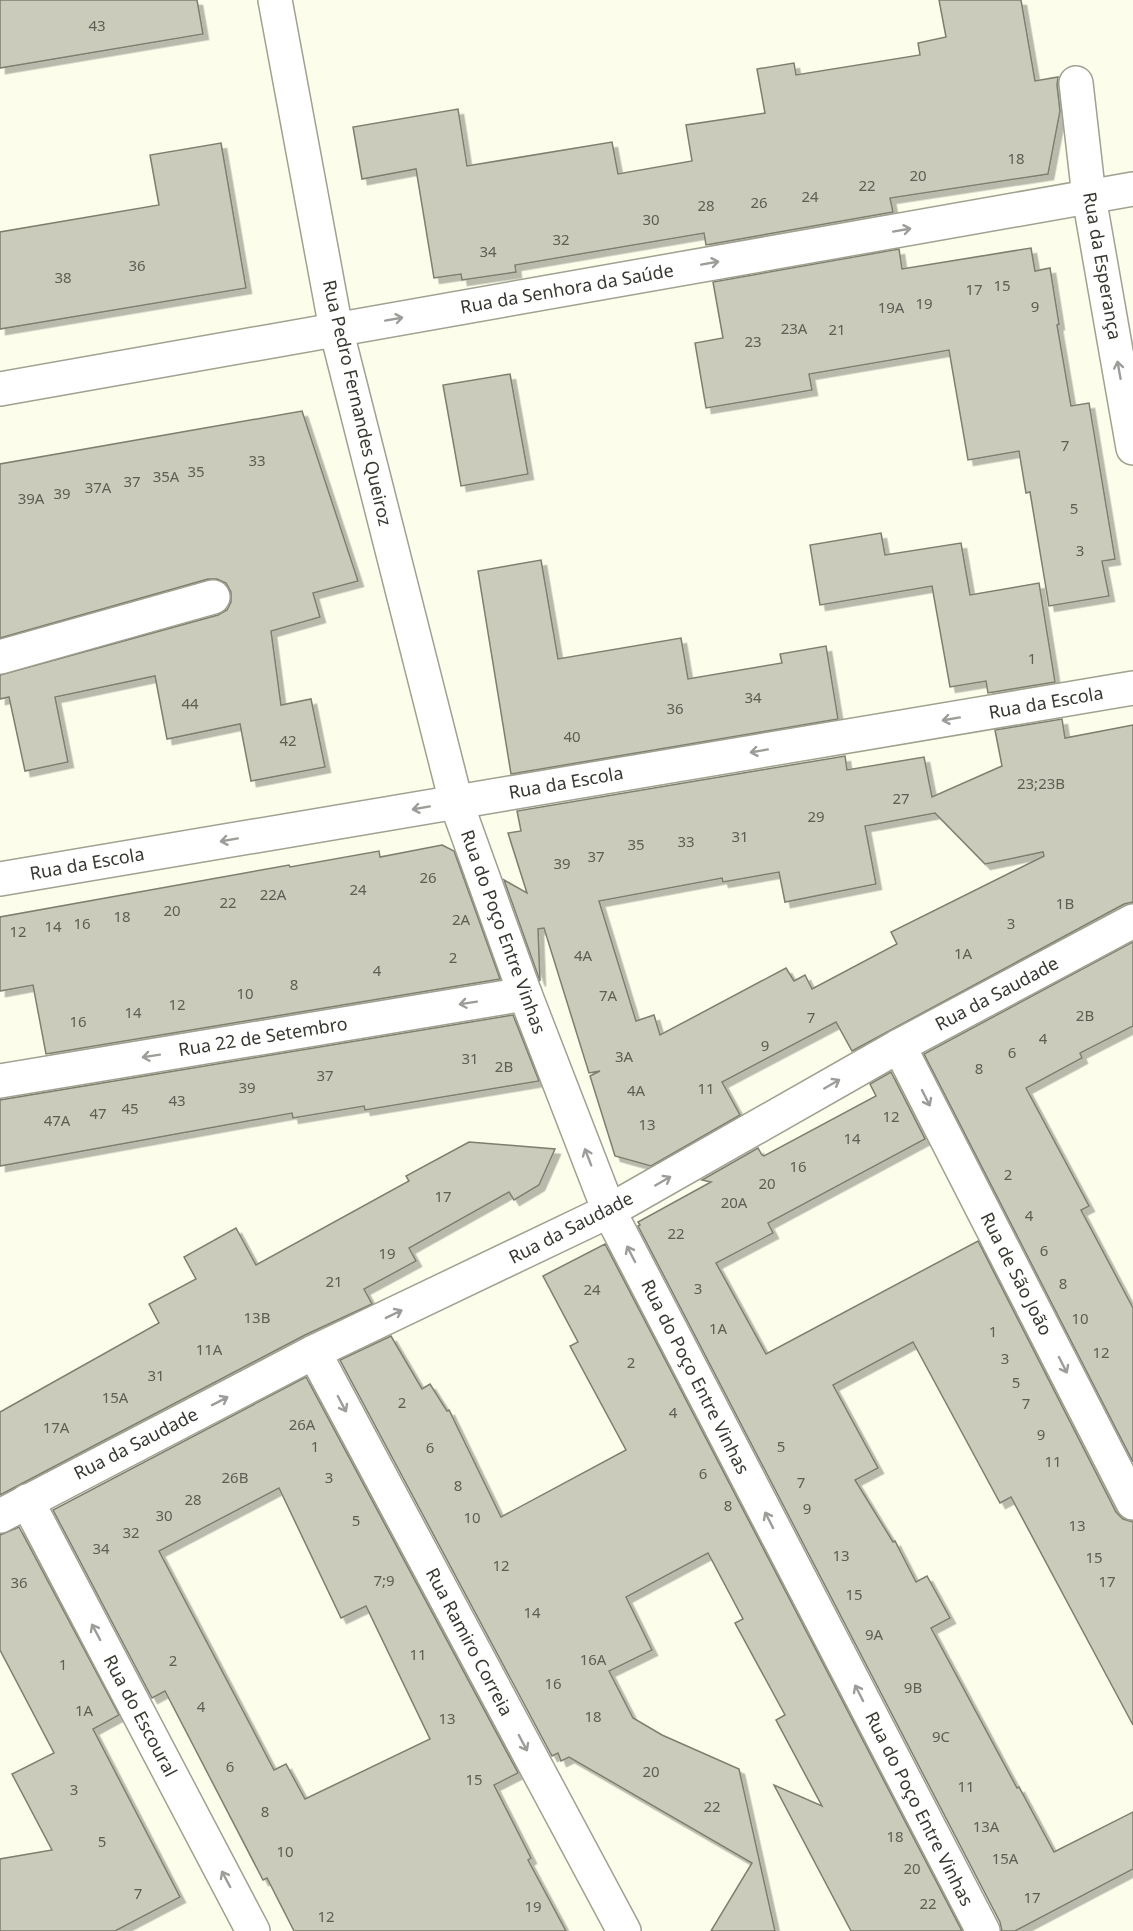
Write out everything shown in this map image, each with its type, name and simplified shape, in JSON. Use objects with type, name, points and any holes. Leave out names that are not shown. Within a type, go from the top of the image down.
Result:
[{"type":"street","name":"Rua Pedro Fernandes Queiroz","points":[[275,0],[336,329],[456,802]]},
{"type":"street","name":"Rua da Esperança","points":[[1076,83],[1089,197],[1133,448]]},
{"type":"street","name":"Rua da Senhora da Saúde","points":[[0,388],[1133,189]]},
{"type":"street","points":[[0,657],[213,597]]},
{"type":"street","name":"Rua da Escola","points":[[0,879],[1133,688]]},
{"type":"street","name":"Rua do Poço Entre Vinhas","points":[[456,802],[525,994],[609,1211],[983,1931]]},
{"type":"street","name":"Rua da Saudade","points":[[13,1508],[314,1352],[609,1211],[900,1046],[1133,921]]},
{"type":"street","name":"Rua 22 de Setembro","points":[[0,1081],[525,994]]},
{"type":"street","name":"Rua de São João","points":[[900,1046],[1133,1503]]},
{"type":"street","name":"Rua Ramiro Correia","points":[[314,1352],[624,1931]]},
{"type":"street","name":"Rua do Escoural","points":[[13,1508],[253,1931]]},
{"type":"building","points":[[0,0],[197,0],[203,34],[0,68]]},
{"type":"building","points":[[939,0],[1021,0],[1035,81],[1058,77],[1060,111],[1048,174],[890,198],[893,212],[706,245],[704,233],[515,265],[516,272],[462,280],[461,274],[434,278],[416,169],[362,179],[353,127],[458,109],[467,166],[612,142],[618,174],[692,161],[686,125],[765,113],[757,69],[794,63],[796,75],[920,55],[918,43],[946,37]]},
{"type":"building","points":[[221,143],[246,288],[0,329],[0,232],[159,205],[150,155]]},
{"type":"building","points":[[1031,248],[1035,271],[1050,268],[1071,406],[1089,403],[1115,559],[1102,561],[1109,596],[1049,606],[1030,492],[1026,493],[1019,451],[968,460],[949,350],[809,374],[812,390],[706,408],[695,343],[723,338],[713,282],[899,249],[902,269]]},
{"type":"building","points":[[510,374],[528,474],[461,486],[443,385]]},
{"type":"building","points":[[302,411],[358,581],[313,593],[320,617],[271,631],[281,705],[311,699],[325,767],[251,781],[240,724],[167,739],[155,676],[55,697],[68,762],[25,771],[9,697],[0,699],[0,675],[218,615],[227,610],[231,602],[231,592],[226,583],[217,579],[208,579],[0,638],[0,464]]},
{"type":"building","points":[[881,533],[885,555],[961,543],[970,595],[1039,583],[1055,682],[988,693],[986,681],[950,687],[932,586],[820,605],[810,545]]},
{"type":"building","points":[[541,560],[558,659],[681,638],[688,679],[782,663],[780,654],[826,646],[838,719],[511,774],[478,571]]},
{"type":"building","points":[[1062,719],[1065,738],[1133,725],[1133,902],[1124,904],[852,1051],[836,1022],[722,1082],[740,1115],[651,1166],[615,1156],[590,1076],[600,1071],[589,1073],[544,928],[538,929],[540,981],[504,880],[527,893],[508,833],[521,831],[517,811],[845,756],[847,770],[924,757],[932,797],[1002,766],[995,730]],"holes":[[[935,813],[985,864],[1043,852],[1044,856],[891,932],[897,944],[812,989],[805,975],[794,981],[786,968],[660,1035],[654,1015],[636,1021],[599,901],[722,878],[723,882],[779,872],[785,902],[876,884],[865,826]]]},
{"type":"building","points":[[442,845],[454,851],[500,979],[46,1054],[33,985],[0,991],[0,917],[289,865],[290,867],[379,851],[380,857]]},
{"type":"building","points":[[1133,942],[1133,1026],[1080,1053],[1082,1058],[1026,1088],[1089,1206],[1081,1210],[1133,1308],[1133,1462],[924,1054]]},
{"type":"building","points":[[513,1015],[539,1081],[365,1110],[364,1106],[293,1118],[292,1113],[0,1166],[0,1100]]},
{"type":"building","points":[[891,1072],[925,1139],[768,1223],[773,1233],[716,1263],[766,1354],[978,1241],[1116,1512],[1123,1519],[1133,1522],[1133,1725],[1011,1497],[1000,1503],[913,1342],[833,1385],[878,1468],[855,1480],[893,1542],[895,1541],[916,1582],[927,1576],[950,1618],[931,1628],[1054,1852],[1133,1812],[1133,1869],[1015,1931],[1002,1931],[1000,1922],[638,1226],[640,1225],[638,1222],[711,1182],[702,1180],[758,1148],[764,1156],[876,1096],[870,1084]]},
{"type":"building","points":[[469,1142],[555,1149],[539,1185],[514,1200],[509,1192],[409,1248],[416,1261],[364,1289],[372,1304],[305,1335],[0,1495],[0,1412],[159,1323],[149,1304],[196,1279],[184,1257],[236,1228],[256,1265],[409,1181],[406,1176]]},
{"type":"building","points":[[605,1244],[962,1931],[851,1931],[774,1785],[822,1806],[776,1720],[785,1715],[735,1623],[743,1619],[708,1553],[626,1597],[652,1650],[609,1671],[633,1718],[662,1735],[739,1769],[775,1931],[711,1931],[752,1863],[569,1757],[561,1761],[558,1753],[552,1756],[340,1360],[391,1336],[422,1389],[430,1384],[447,1411],[449,1410],[501,1517],[626,1450],[570,1346],[578,1342],[543,1276]]},
{"type":"building","points":[[306,1377],[518,1773],[494,1785],[531,1858],[528,1860],[566,1931],[294,1931],[267,1878],[263,1880],[165,1691],[152,1698],[53,1510]],"holes":[[[279,1488],[341,1618],[366,1606],[430,1739],[305,1799],[286,1764],[274,1770],[159,1551]]]},
{"type":"building","points":[[19,1527],[119,1715],[93,1729],[180,1897],[115,1931],[0,1931],[0,1859],[52,1850],[12,1774],[54,1753],[0,1650],[0,1535]]}]
